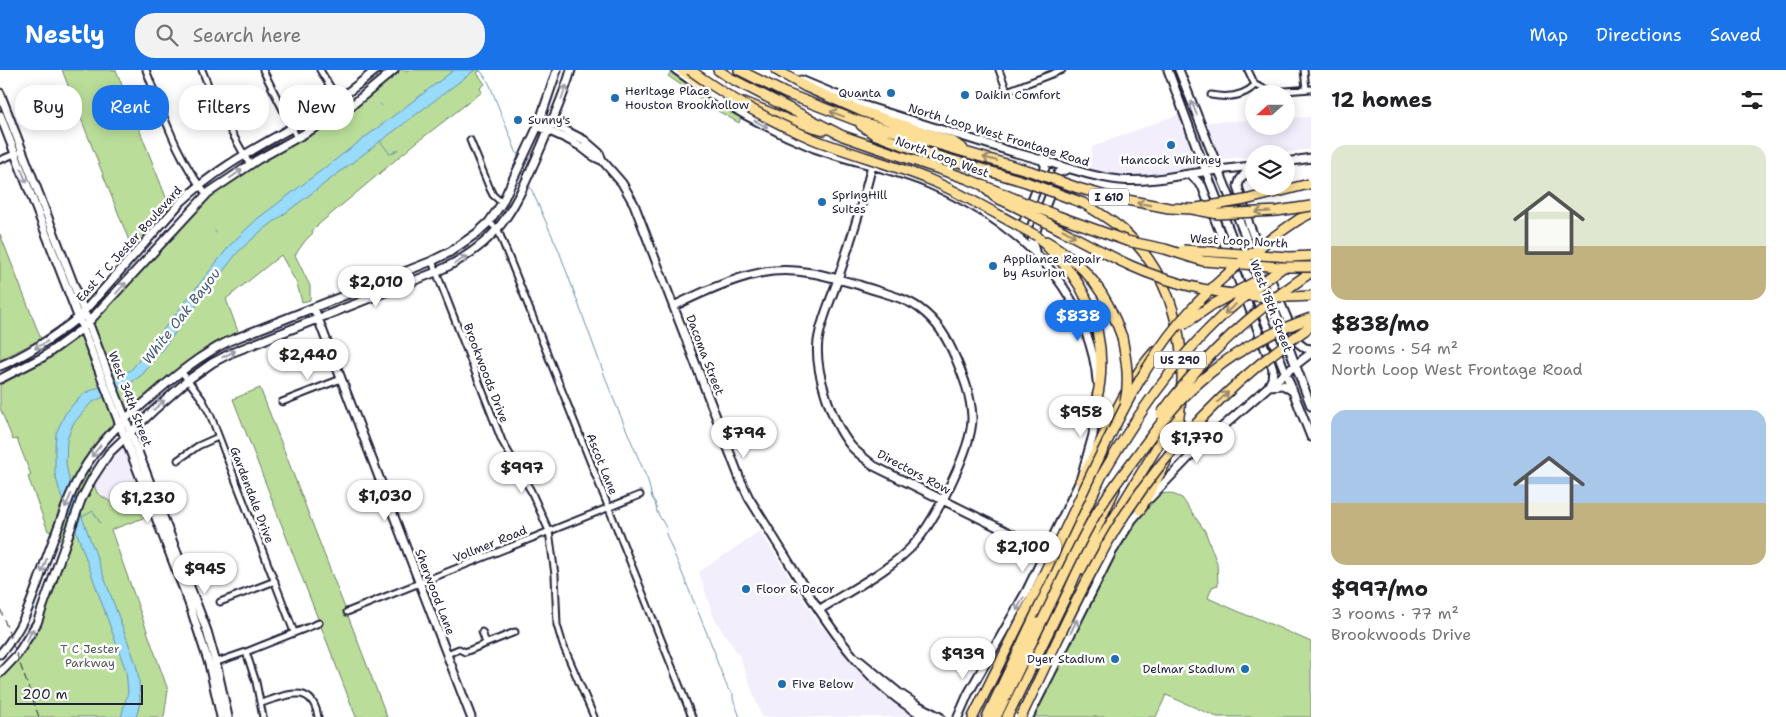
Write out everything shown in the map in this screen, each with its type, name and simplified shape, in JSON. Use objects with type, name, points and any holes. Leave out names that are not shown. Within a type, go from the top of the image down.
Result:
[{"type":"highway","points":[[681,70],[720,94],[788,120],[843,136]]},
{"type":"highway","points":[[690,70],[726,96],[771,120],[813,139],[904,170],[943,186],[1037,236],[1075,261],[1092,280],[1109,304],[1122,338],[1126,357],[1126,398],[1102,475]]},
{"type":"highway","name":"North Loop West","points":[[718,70],[843,136],[982,185],[1011,201],[1127,241],[1165,249]]},
{"type":"highway","name":"North Loop West","points":[[739,70],[785,93],[855,120],[1030,171],[1106,196],[1169,208],[1192,209]]},
{"type":"highway","points":[[776,70],[806,87],[861,111],[953,142],[970,154]]},
{"type":"highway","points":[[855,120],[874,134],[914,149],[1026,182],[1083,203],[1124,231],[1154,266],[1170,300],[1176,319],[1181,346],[1181,405],[1172,451],[1140,510]]},
{"type":"highway","points":[[1192,209],[1245,200],[1311,184]]},
{"type":"highway","points":[[1011,201],[1130,265],[1164,278],[1197,288],[1228,294],[1311,296]]},
{"type":"highway","name":"West Loop North","points":[[1192,209],[1218,214],[1277,211],[1311,206]]},
{"type":"highway","points":[[973,717],[1120,414],[1152,361],[1180,322],[1223,277],[1268,239],[1311,213]]},
{"type":"highway","points":[[1037,236],[1072,275],[1089,305],[1096,324],[1101,360],[1100,385],[1097,398]]},
{"type":"highway","points":[[1165,249],[1203,261],[1261,266],[1311,267]]},
{"type":"highway","name":"West Loop North","points":[[1165,249],[1290,257],[1311,256]]},
{"type":"highway","name":"US 290","points":[[987,717],[1102,475],[1128,431],[1154,393],[1181,358],[1222,316],[1286,265],[1311,251]]},
{"type":"highway","points":[[1080,481],[1095,455],[1126,391],[1159,346],[1175,330],[1212,305],[1286,265]]},
{"type":"highway","name":"US 290","points":[[1008,716],[1069,590],[1110,499],[1141,444],[1162,413],[1190,377],[1244,322],[1311,272]]},
{"type":"highway","points":[[996,717],[1082,540],[1105,499],[1163,420],[1194,386],[1226,360],[1286,327],[1311,318]]},
{"type":"highway","points":[[1267,338],[1311,326]]},
{"type":"highway","points":[[1021,717],[1095,565],[1138,495],[1173,450],[1210,410],[1259,365],[1311,326]]},
{"type":"highway","points":[[1069,590],[1108,530],[1157,447],[1173,413],[1182,372]]},
{"type":"highway","points":[[968,717],[995,672]]},
{"type":"main road","name":"East T C Jester Boulevard","points":[[354,87],[376,70]]},
{"type":"main road","name":"East T C Jester Boulevard","points":[[354,103],[394,70]]},
{"type":"main road","points":[[0,654],[12,641],[23,622],[77,482],[92,457],[123,421],[205,353],[229,341],[432,261],[468,240],[489,222],[502,203],[538,126],[558,70]]},
{"type":"main road","points":[[0,673],[17,655],[37,623],[81,500],[109,453],[188,380],[212,363],[231,353],[436,272],[471,254],[498,230],[514,206],[562,98],[571,70]]},
{"type":"main road","points":[[676,70],[726,104],[781,134],[830,154],[872,165],[929,184],[978,210],[1011,232],[1037,255],[1049,267],[1073,302],[1091,345],[1096,374],[1097,398],[1093,435],[1080,481],[1013,616],[966,699],[958,717]]},
{"type":"main road","name":"North Loop West Frontage Road","points":[[781,70],[856,103],[1078,172],[1120,180],[1152,180],[1245,167]]},
{"type":"main road","name":"West 18th Street","points":[[1168,70],[1291,390],[1310,433]]},
{"type":"main road","name":"West 18th Street","points":[[1179,70],[1311,406]]},
{"type":"main road","name":"West 34th Street","points":[[1,97],[55,246],[118,407],[189,603],[213,663],[228,717]]},
{"type":"main road","name":"West 34th Street","points":[[0,115],[55,246]]},
{"type":"main road","name":"Dacoma Street","points":[[541,118],[584,140],[600,153],[602,160],[622,182],[634,204],[746,492],[839,640],[865,671],[926,717]]},
{"type":"main road","name":"Dacoma Street","points":[[538,126],[580,146],[596,158],[602,160]]},
{"type":"main road","points":[[1190,129],[1201,127]]},
{"type":"main road","name":"East T C Jester Boulevard","points":[[0,366],[48,341],[81,314],[181,202],[199,185],[244,154],[287,130]]},
{"type":"main road","name":"East T C Jester Boulevard","points":[[19,370],[49,353],[86,326],[207,195],[250,165],[311,130]]},
{"type":"main road","points":[[1295,161],[1311,158]]},
{"type":"main road","points":[[1011,232],[1020,231],[1045,168],[1045,164],[1040,159]]},
{"type":"main road","name":"Directors Row","points":[[872,165],[838,279],[822,324],[818,343],[820,378],[836,419],[851,446],[874,466],[1046,551]]},
{"type":"main road","points":[[1037,255],[1032,241],[1058,173],[1068,168]]},
{"type":"main road","points":[[1190,174],[1202,186],[1273,369],[1269,386]]},
{"type":"main road","points":[[1245,174],[1238,186],[1246,216],[1297,342],[1305,348],[1311,349]]},
{"type":"main road","points":[[140,249],[148,257]]},
{"type":"main road","points":[[674,306],[732,281],[772,271],[809,272],[894,296],[916,306],[928,316],[948,339],[970,399],[971,434],[963,458],[933,518],[914,544],[897,561],[819,610]]},
{"type":"main road","name":"Sherwood Lane","points":[[314,308],[471,717]]},
{"type":"main road","points":[[1028,717],[1112,552],[1132,520],[1177,468],[1269,386],[1311,353]]},
{"type":"main road","points":[[0,378],[19,370],[14,360]]},
{"type":"main road","points":[[1269,386],[1283,385],[1291,390]]},
{"type":"main road","points":[[82,473],[92,479]]},
{"type":"main road","points":[[35,594],[46,599]]},
{"type":"main road","name":"West 34th Street","points":[[213,663],[221,717]]},
{"type":"main road","name":"Dacoma Street","points":[[897,695],[940,717]]},
{"type":"main road","points":[[964,717],[966,699]]},
{"type":"street","points":[[146,70],[175,142],[199,185],[207,195]]},
{"type":"street","points":[[202,70],[216,105],[250,165]]},
{"type":"street","points":[[263,70],[279,103]]},
{"type":"street","points":[[320,70],[329,85]]},
{"type":"street","points":[[999,70],[1006,91],[1062,70]]},
{"type":"street","points":[[1248,70],[1255,85]]},
{"type":"street","points":[[1295,90],[1309,89],[1304,70]]},
{"type":"street","points":[[1211,95],[1232,97],[1245,93]]},
{"type":"street","points":[[292,130],[297,138]]},
{"type":"street","points":[[470,140],[493,195],[502,203]]},
{"type":"street","points":[[0,160],[22,151]]},
{"type":"street","name":"Ascot Lane","points":[[489,222],[498,230],[692,717]]},
{"type":"street","name":"Brookwoods Drive","points":[[432,261],[502,441],[532,490],[548,531],[553,550],[557,625],[563,645],[594,717]]},
{"type":"street","name":"Gardendale Drive","points":[[181,371],[202,399],[294,632]]},
{"type":"street","points":[[282,402],[341,379]]},
{"type":"street","points":[[178,460],[198,446],[218,436]]},
{"type":"street","name":"Vollmer Road","points":[[347,612],[640,495]]},
{"type":"street","points":[[220,602],[275,581]]},
{"type":"street","points":[[213,663],[319,623]]},
{"type":"street","points":[[482,632],[486,643]]},
{"type":"street","points":[[447,654],[459,649],[465,652],[515,632]]},
{"type":"street","points":[[246,652],[256,682],[263,717]]},
{"type":"street","points":[[261,703],[298,693],[310,696],[316,707],[318,717]]},
{"type":"shaded area","points":[[1182,113],[1198,159],[1195,167],[1147,176],[1120,176],[1090,172],[1092,147]]},
{"type":"shaded area","points":[[1311,117],[1311,149],[1295,151],[1295,145],[1245,145],[1245,157],[1224,159],[1218,156],[1205,122],[1245,120],[1245,135],[1295,135],[1295,118]]},
{"type":"shaded area","points":[[122,445],[125,445],[147,501],[124,511],[97,493],[93,481]]},
{"type":"shaded area","points":[[760,531],[817,621],[876,688],[916,717],[762,717],[740,657],[714,618],[699,572]]},
{"type":"green space","points":[[62,70],[116,70],[122,85],[92,85],[92,130],[140,130],[169,205],[133,251],[82,121],[82,85],[68,85]]},
{"type":"green space","name":"T C Jester Parkway","points":[[397,70],[481,70],[477,73],[485,84],[480,88],[482,92],[417,142],[312,230],[313,233],[295,255],[310,286],[310,300],[302,302],[297,284],[281,255],[226,299],[239,334],[215,345],[192,359],[131,411],[126,411],[116,421],[116,424],[86,461],[97,493],[124,511],[146,503],[151,515],[111,530],[168,690],[164,717],[0,717],[0,676],[6,671],[43,614],[68,547],[54,532],[48,531],[28,477],[31,475],[17,439],[13,440],[0,408],[0,381],[55,353],[92,327],[93,323],[204,200],[219,188],[311,130],[354,130],[354,103]]},
{"type":"green space","points":[[671,72],[674,72],[741,116],[739,123],[718,111],[668,76]]},
{"type":"green space","points":[[0,234],[41,339],[0,360]]},
{"type":"green space","points":[[260,388],[387,717],[356,717],[233,399]]},
{"type":"green space","points":[[1170,493],[1182,498],[1205,531],[1217,563],[1218,585],[1212,587],[1208,598],[1311,642],[1311,717],[1217,717],[1166,695],[1156,717],[1033,717],[1125,535],[1160,494]]},
{"type":"water","name":"White Oak Bayou","points":[[454,70],[475,70],[259,233],[238,252],[143,374],[129,384],[91,403],[73,424],[67,440],[66,464],[70,484],[136,664],[139,679],[140,703],[136,717],[121,717],[128,692],[126,671],[75,528],[61,496],[55,474],[56,433],[65,414],[85,393],[114,381],[132,369],[231,244],[257,219]]},
{"type":"waterway","points":[[480,70],[489,83],[519,159]]},
{"type":"waterway","points":[[380,141],[390,154],[399,149]]},
{"type":"waterway","points":[[522,167],[525,175]]},
{"type":"waterway","points":[[529,184],[559,251],[611,393],[648,481],[657,512],[667,529],[666,534],[728,689],[733,694],[740,717]]},
{"type":"waterway","points":[[82,517],[93,511],[100,523]]},
{"type":"railway","points":[[0,608],[39,717]]},
{"type":"place","name":"Quanta","points":[[891,93]]},
{"type":"place","name":"Daikin Comfort","points":[[965,95]]},
{"type":"place","name":"Heritage Place Houston Brookhollow","points":[[615,98]]},
{"type":"place","name":"Sunny's","points":[[518,120]]},
{"type":"place","name":"Hancock Whitney","points":[[1171,145]]},
{"type":"place","name":"SpringHill Suites","points":[[822,202]]},
{"type":"place","name":"Appliance Repair by Asurion","points":[[993,266]]},
{"type":"place","name":"Floor & Decor","points":[[746,589]]},
{"type":"place","name":"Dyer Stadium","points":[[1115,659]]},
{"type":"place","name":"Delmar Stadium","points":[[1245,669]]},
{"type":"place","name":"Five Below","points":[[782,684]]}]
